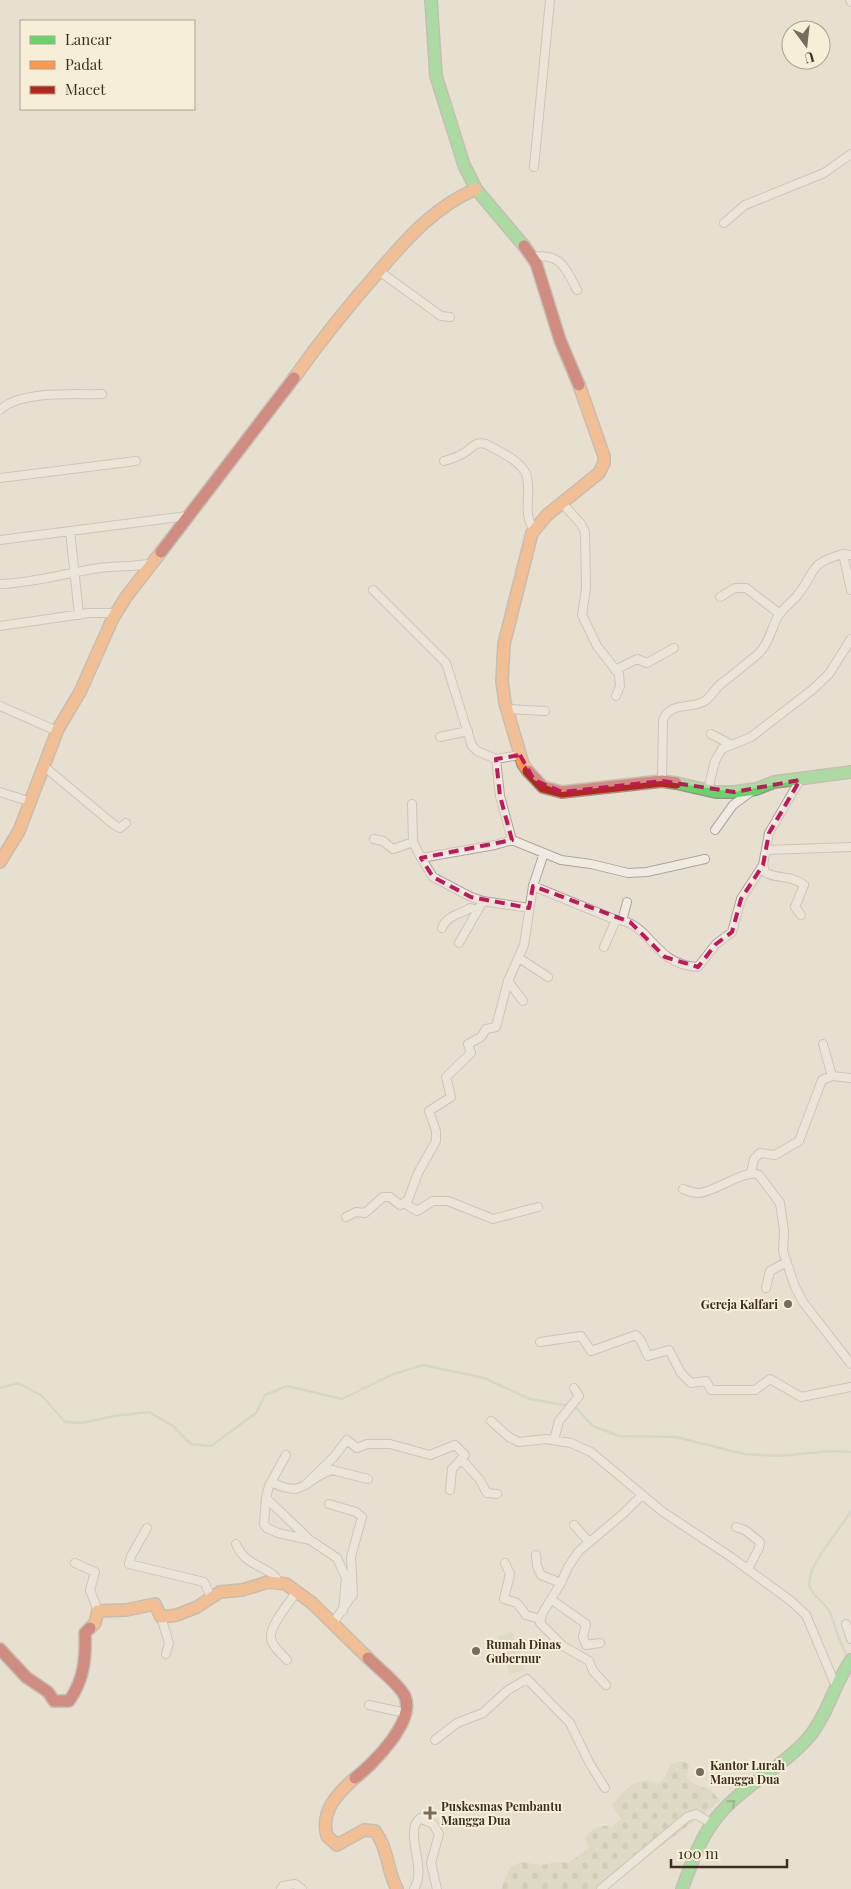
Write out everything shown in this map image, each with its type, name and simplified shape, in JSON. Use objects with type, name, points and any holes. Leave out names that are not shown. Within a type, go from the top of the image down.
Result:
[{"type":"street","points":[[534,166],[550,0]]},
{"type":"street","points":[[432,1],[436,76],[464,165],[476,189],[521,240],[532,257],[545,288],[560,340],[591,415],[604,456],[604,463],[599,473],[547,515],[534,530],[524,561],[504,644],[503,689],[523,764],[534,780],[555,791],[583,791],[662,781],[708,790],[734,792],[774,782],[851,772]]},
{"type":"street","points":[[724,223],[745,205],[824,173],[851,154]]},
{"type":"street","points":[[0,862],[16,838],[46,768],[57,731],[84,686],[115,613],[187,516],[282,395],[335,321],[408,238],[437,211],[455,198],[476,189]]},
{"type":"street","points":[[532,257],[543,255],[555,258],[566,270],[577,290]]},
{"type":"street","points":[[379,271],[441,316],[450,317]]},
{"type":"street","points":[[0,410],[5,405],[27,397],[102,394]]},
{"type":"street","points":[[444,461],[465,453],[475,443],[480,442],[518,464],[526,474],[527,512],[534,530]]},
{"type":"street","points":[[0,478],[136,461]]},
{"type":"street","points":[[562,503],[581,524],[585,532],[586,588],[581,610],[583,619],[597,646],[620,678],[616,696]]},
{"type":"street","points":[[0,540],[187,516]]},
{"type":"street","points":[[70,531],[73,574],[79,614]]},
{"type":"street","points":[[662,781],[663,720],[667,713],[678,707],[691,706],[710,697],[720,684],[764,649],[780,614],[800,593],[817,564],[847,554],[851,590]]},
{"type":"street","points":[[0,584],[47,580],[100,568],[133,567],[153,563]]},
{"type":"street","points":[[720,597],[735,588],[746,588],[780,614]]},
{"type":"street","points":[[373,590],[446,663],[472,746],[477,751],[496,759],[520,755]]},
{"type":"street","points":[[0,626],[79,614],[115,613]]},
{"type":"street","points":[[708,790],[718,753],[725,746],[750,737],[816,687],[829,674],[851,639]]},
{"type":"street","points":[[615,670],[637,659],[647,663],[674,648]]},
{"type":"street","points":[[0,706],[57,731]]},
{"type":"street","points":[[507,709],[545,711]]},
{"type":"street","points":[[440,737],[468,731]]},
{"type":"street","points":[[711,734],[730,744]]},
{"type":"street","points":[[496,759],[500,796],[512,840]]},
{"type":"street","points":[[46,768],[113,824],[121,828],[126,823]]},
{"type":"street","points":[[533,886],[638,928],[665,957],[690,967],[698,967],[716,944],[732,932],[741,900],[764,865],[769,833],[800,780]]},
{"type":"street","points":[[715,830],[733,806],[756,788]]},
{"type":"street","points":[[0,792],[31,802]]},
{"type":"street","points":[[412,804],[413,842],[433,877],[482,901],[530,908]]},
{"type":"street","points":[[374,839],[383,840],[394,849],[413,842]]},
{"type":"street","points":[[421,858],[495,845],[512,840],[561,860],[591,864],[628,873],[647,872],[705,859]]},
{"type":"street","points":[[767,850],[851,847]]},
{"type":"street","points":[[346,1217],[356,1212],[365,1212],[383,1197],[390,1197],[400,1206],[404,1203],[436,1141],[436,1131],[429,1111],[450,1100],[446,1077],[471,1053],[468,1044],[481,1037],[486,1029],[496,1028],[508,981],[524,945],[533,886],[544,853]]},
{"type":"street","points":[[764,865],[768,875],[790,877],[804,885],[794,907],[801,915]]},
{"type":"street","points":[[459,943],[482,901]]},
{"type":"street","points":[[604,947],[627,902]]},
{"type":"street","points":[[442,928],[450,917],[463,913],[470,908],[477,910]]},
{"type":"street","points":[[519,958],[548,977]]},
{"type":"street","points":[[508,981],[523,1001]]},
{"type":"street","points":[[823,1044],[832,1076]]},
{"type":"street","points":[[751,1173],[754,1159],[760,1153],[774,1155],[800,1141],[822,1080],[832,1076],[851,1078]]},
{"type":"street","points":[[683,1189],[700,1193],[751,1173],[759,1175],[780,1203],[784,1230],[783,1251],[785,1263],[802,1302],[851,1364]]},
{"type":"street","points":[[404,1203],[417,1211],[433,1201],[448,1201],[493,1219],[538,1206]]},
{"type":"street","points":[[766,1288],[770,1271],[785,1263]]},
{"type":"street","points":[[540,1342],[581,1336],[591,1351],[636,1336],[648,1356],[668,1350],[682,1373],[691,1383],[706,1381],[712,1390],[755,1390],[770,1379],[801,1397],[851,1387]]},
{"type":"street","points":[[554,1440],[558,1421],[567,1413],[579,1396],[574,1388]]},
{"type":"street","points":[[491,1421],[508,1437],[519,1442],[554,1440],[571,1443],[591,1452],[662,1512],[748,1569],[802,1610],[835,1684]]},
{"type":"street","points":[[306,1485],[333,1458],[347,1440],[357,1448],[367,1444],[390,1444],[426,1455],[455,1446],[465,1453],[465,1457],[450,1474],[450,1490]]},
{"type":"street","points":[[286,1455],[271,1482],[266,1498],[264,1520],[267,1528],[310,1540]]},
{"type":"street","points":[[462,1460],[480,1480],[487,1493],[497,1494]]},
{"type":"street","points":[[271,1482],[288,1490],[299,1489],[332,1470],[368,1479]]},
{"type":"street","points":[[606,1685],[594,1671],[589,1661],[563,1646],[540,1624],[540,1619],[571,1562],[588,1542],[596,1538],[642,1494]]},
{"type":"street","points":[[266,1498],[310,1540],[337,1558],[343,1569],[346,1583],[343,1611]]},
{"type":"street","points":[[329,1504],[356,1512],[362,1517],[351,1557],[354,1590],[343,1611],[333,1623]]},
{"type":"street","points":[[574,1525],[588,1542]]},
{"type":"street","points":[[736,1527],[745,1530],[760,1542],[759,1548],[748,1569]]},
{"type":"street","points":[[147,1528],[129,1564],[204,1582],[211,1597]]},
{"type":"street","points":[[236,1544],[246,1560],[275,1576],[278,1582]]},
{"type":"street","points":[[536,1555],[537,1566],[541,1575],[561,1583]]},
{"type":"street","points":[[0,1649],[26,1677],[48,1692],[54,1700],[69,1702],[79,1690],[84,1672],[85,1634],[95,1624],[98,1611],[90,1590],[95,1572],[74,1563]]},
{"type":"street","points":[[505,1563],[510,1574],[504,1599],[517,1603],[526,1615],[540,1619]]},
{"type":"street","points":[[160,1617],[177,1615],[197,1607],[220,1592],[242,1590],[261,1582],[286,1584],[297,1591],[333,1623],[404,1694],[406,1713],[390,1747],[381,1759],[337,1796],[325,1821],[325,1832],[328,1838],[337,1845],[366,1829],[378,1834],[383,1846],[391,1880],[397,1889]]},
{"type":"street","points":[[287,1660],[274,1646],[271,1635],[272,1627],[297,1591]]},
{"type":"street","points":[[552,1600],[586,1624],[583,1637],[586,1645],[600,1643]]},
{"type":"street","points":[[98,1611],[126,1610],[155,1604],[169,1643],[166,1654]]},
{"type":"street","points":[[846,1624],[851,1639]]},
{"type":"street","points":[[682,1889],[712,1824],[734,1800],[766,1777],[810,1736],[821,1718],[840,1673],[851,1660]]},
{"type":"street","points":[[434,1740],[457,1723],[483,1713],[508,1690],[527,1679],[570,1723],[590,1764],[605,1788]]},
{"type":"street","points":[[369,1705],[406,1713]]},
{"type":"street","points":[[601,1889],[687,1817],[696,1814],[712,1824]]},
{"type":"street","points":[[414,1889],[419,1875],[414,1827],[420,1818],[433,1824],[439,1834],[431,1863],[437,1889]]},
{"type":"street","points":[[281,1889],[283,1886],[295,1884],[302,1889]]},
{"type":"highlighted area","points":[[520,755],[534,780],[562,792],[662,781],[734,792],[800,780],[769,833],[763,865],[741,899],[732,932],[716,944],[698,967],[665,957],[630,922],[533,886],[529,908],[471,897],[433,877],[421,858],[512,840],[500,796],[496,759]]},
{"type":"green space","points":[[512,1631],[525,1670],[510,1674],[497,1636]]},
{"type":"green space","points":[[683,1761],[689,1764],[687,1778],[694,1784],[711,1790],[720,1801],[605,1889],[501,1889],[510,1867],[521,1862],[541,1865],[558,1862],[569,1863],[589,1848],[585,1838],[594,1830],[600,1826],[611,1827],[621,1819],[612,1805],[621,1794],[638,1782],[651,1781],[658,1783],[665,1778],[670,1764]]},
{"type":"waterway","points":[[0,1388],[18,1383],[41,1395],[65,1422],[82,1423],[114,1416],[149,1412],[173,1426],[191,1444],[211,1446],[256,1413],[265,1395],[287,1386],[342,1399],[391,1375],[423,1365],[484,1378],[530,1399],[575,1407],[593,1426],[619,1436],[676,1437],[744,1454],[778,1456],[832,1451],[851,1452]]},
{"type":"waterway","points":[[849,1658],[840,1642],[830,1612],[810,1588],[809,1580],[817,1560],[851,1511]]},
{"type":"traffic: fast","points":[[431,0],[436,76],[464,165],[476,189],[524,246]]},
{"type":"traffic: fast","points":[[676,783],[716,792],[734,792],[756,789],[774,782],[851,772]]},
{"type":"traffic: fast","points":[[682,1889],[696,1852],[711,1825],[739,1795],[787,1758],[809,1737],[821,1719],[851,1660]]},
{"type":"traffic: slow","points":[[294,378],[346,310],[412,234],[435,213],[476,189]]},
{"type":"traffic: slow","points":[[528,771],[523,764],[505,703],[502,681],[504,644],[532,533],[547,515],[599,473],[604,463],[604,456],[579,385]]},
{"type":"traffic: slow","points":[[0,862],[19,831],[58,729],[80,692],[113,618],[126,597],[161,552]]},
{"type":"traffic: slow","points":[[90,1628],[95,1623],[98,1611],[126,1610],[155,1604],[161,1617],[177,1615],[197,1607],[220,1592],[242,1590],[268,1582],[286,1584],[312,1603],[368,1658]]},
{"type":"traffic: slow","points":[[355,1778],[337,1796],[328,1811],[325,1827],[327,1836],[337,1845],[364,1830],[375,1831],[383,1845],[397,1889]]},
{"type":"traffic: jam","points":[[524,246],[536,263],[560,340],[579,385]]},
{"type":"traffic: jam","points":[[161,552],[294,378]]},
{"type":"traffic: jam","points":[[528,771],[543,787],[562,792],[662,781],[676,783]]},
{"type":"traffic: jam","points":[[0,1649],[26,1677],[48,1692],[54,1701],[69,1701],[81,1677],[85,1651],[85,1633],[90,1628]]},
{"type":"traffic: jam","points":[[355,1778],[372,1763],[392,1740],[405,1715],[407,1703],[399,1688],[368,1658]]},
{"type":"place","name":"Gereja Kalfari","points":[[788,1304]]},
{"type":"place","name":"Rumah Dinas Gubernur","points":[[476,1651]]},
{"type":"place","name":"Kantor Lurah Mangga Dua","points":[[700,1772]]},
{"type":"place","name":"Puskesmas Pembantu Mangga Dua","points":[[430,1813]]}]
